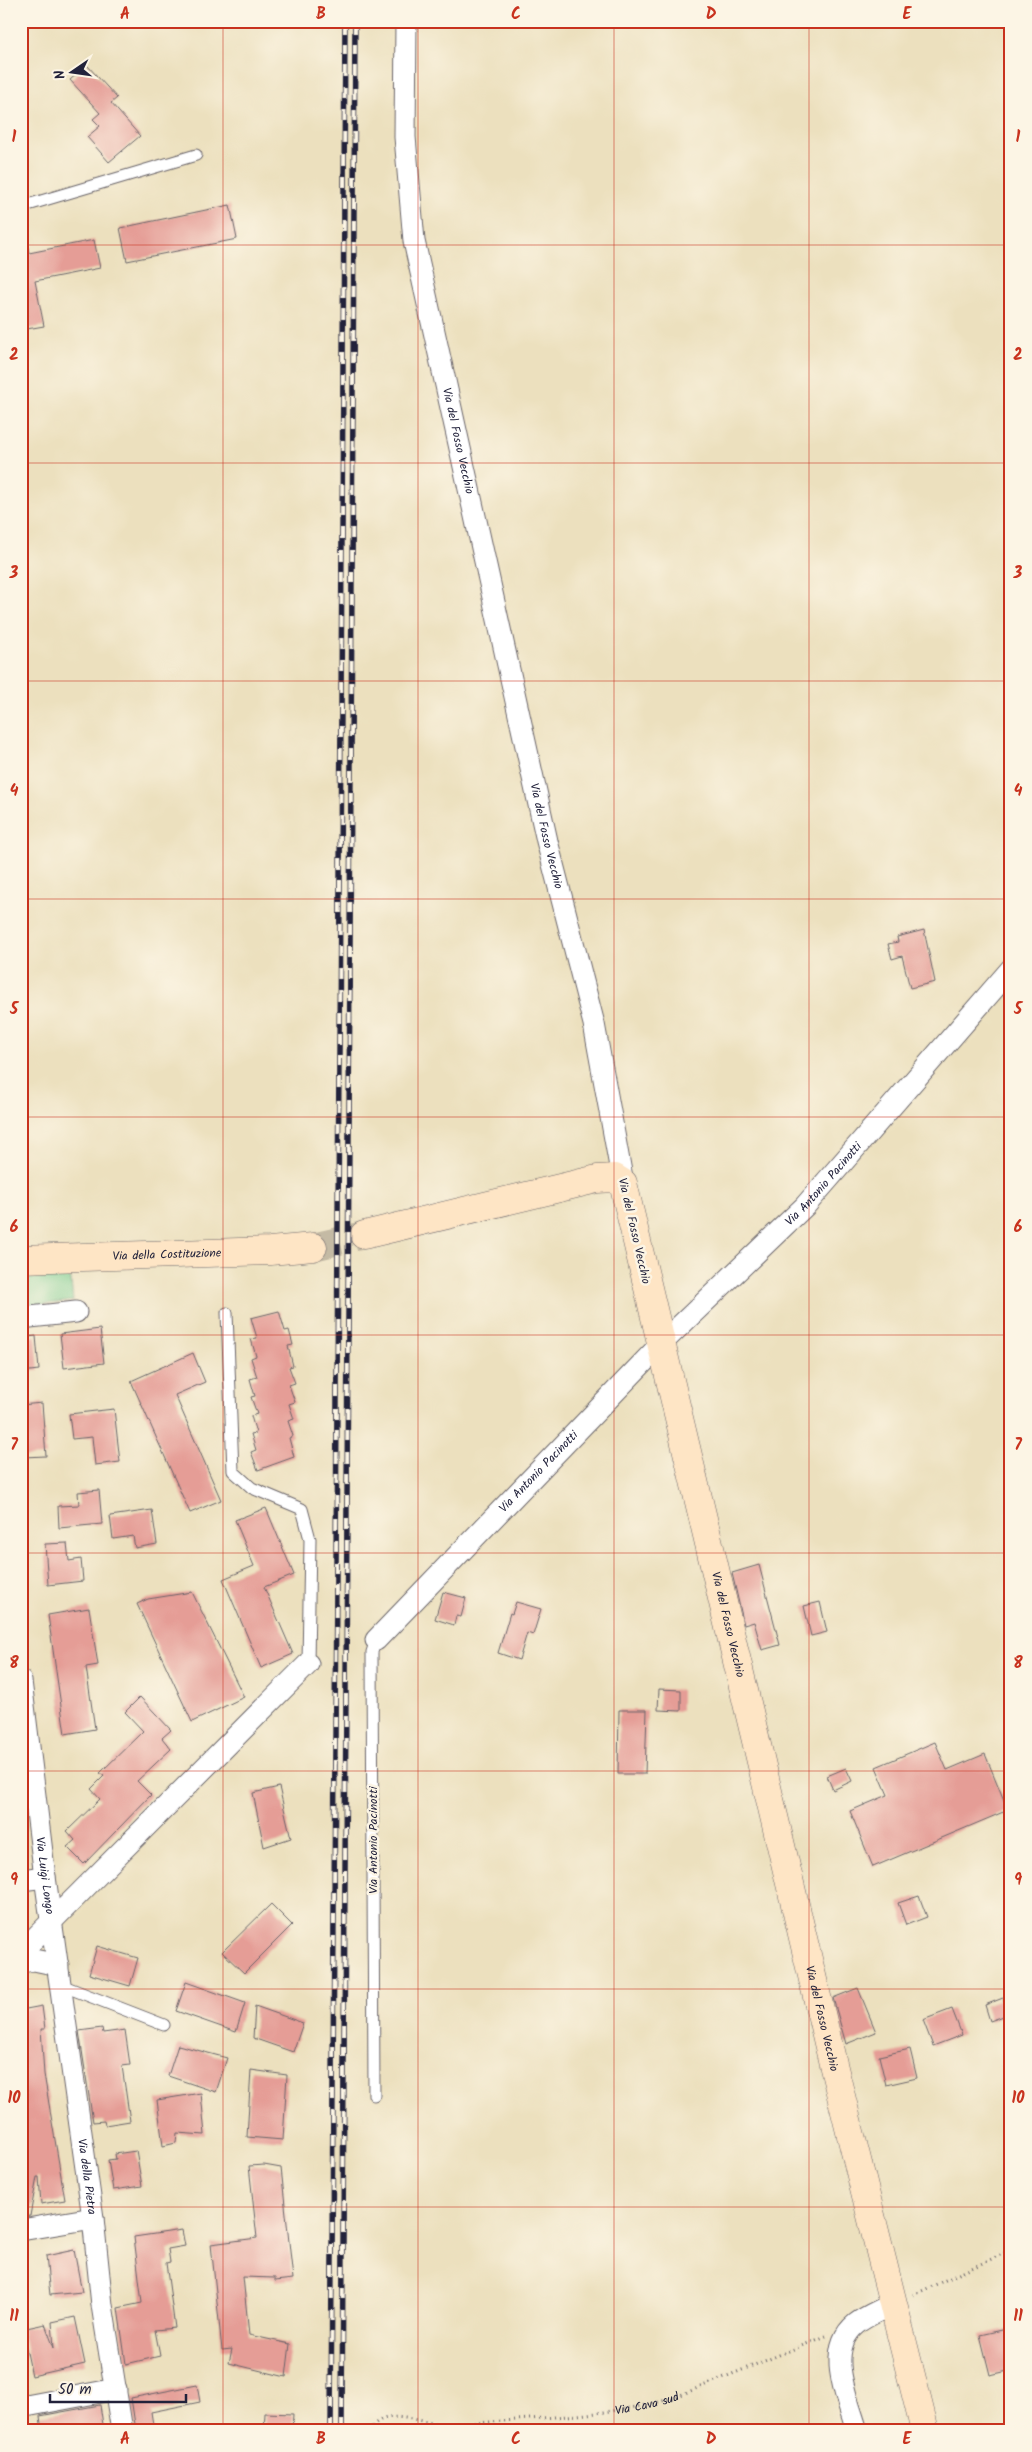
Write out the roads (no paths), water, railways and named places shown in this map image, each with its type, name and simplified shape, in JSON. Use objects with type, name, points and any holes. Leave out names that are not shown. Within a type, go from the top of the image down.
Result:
[{"type":"street","name":"Via del Fosso Vecchio","points":[[406,21],[405,137],[414,241],[547,841],[594,1024],[623,1184],[832,2059],[925,2431]]},
{"type":"street","name":"Via Antonio Pacinotti","points":[[376,1640],[661,1344],[805,1206],[1011,969]]},
{"type":"street","points":[[364,1234],[597,1179],[615,1178],[623,1184]]},
{"type":"street","name":"Via della Costituzione","points":[[21,1259],[270,1251],[313,1247]]},
{"type":"street","points":[[21,1318],[76,1312]]},
{"type":"street","points":[[21,1952],[308,1664]]},
{"type":"street","name":"Via Luigi Longo","points":[[21,1681],[52,1922]]},
{"type":"street","points":[[21,1880],[45,1877]]},
{"type":"street","name":"Via della Pietra","points":[[52,1922],[93,2218],[102,2305],[122,2431]]},
{"type":"street","points":[[21,1962],[34,1960],[60,1975]]},
{"type":"street","points":[[21,2230],[93,2218]]},
{"type":"street","points":[[857,2431],[840,2363],[841,2349],[845,2338],[856,2324],[894,2303]]},
{"type":"street","points":[[21,2407],[116,2389]]},
{"type":"lane","points":[[21,207],[196,155]]},
{"type":"lane","points":[[227,1313],[233,1471],[252,1488],[302,1510],[307,1523],[310,1539],[308,1664]]},
{"type":"lane","name":"Via Antonio Pacinotti","points":[[374,2095],[372,1652],[376,1640]]},
{"type":"lane","points":[[60,1975],[164,2025]]},
{"type":"tunnel","points":[[313,1247],[364,1235]]},
{"type":"railway","points":[[331,2431],[345,21]]},
{"type":"railway","points":[[342,2431],[355,21]]}]
